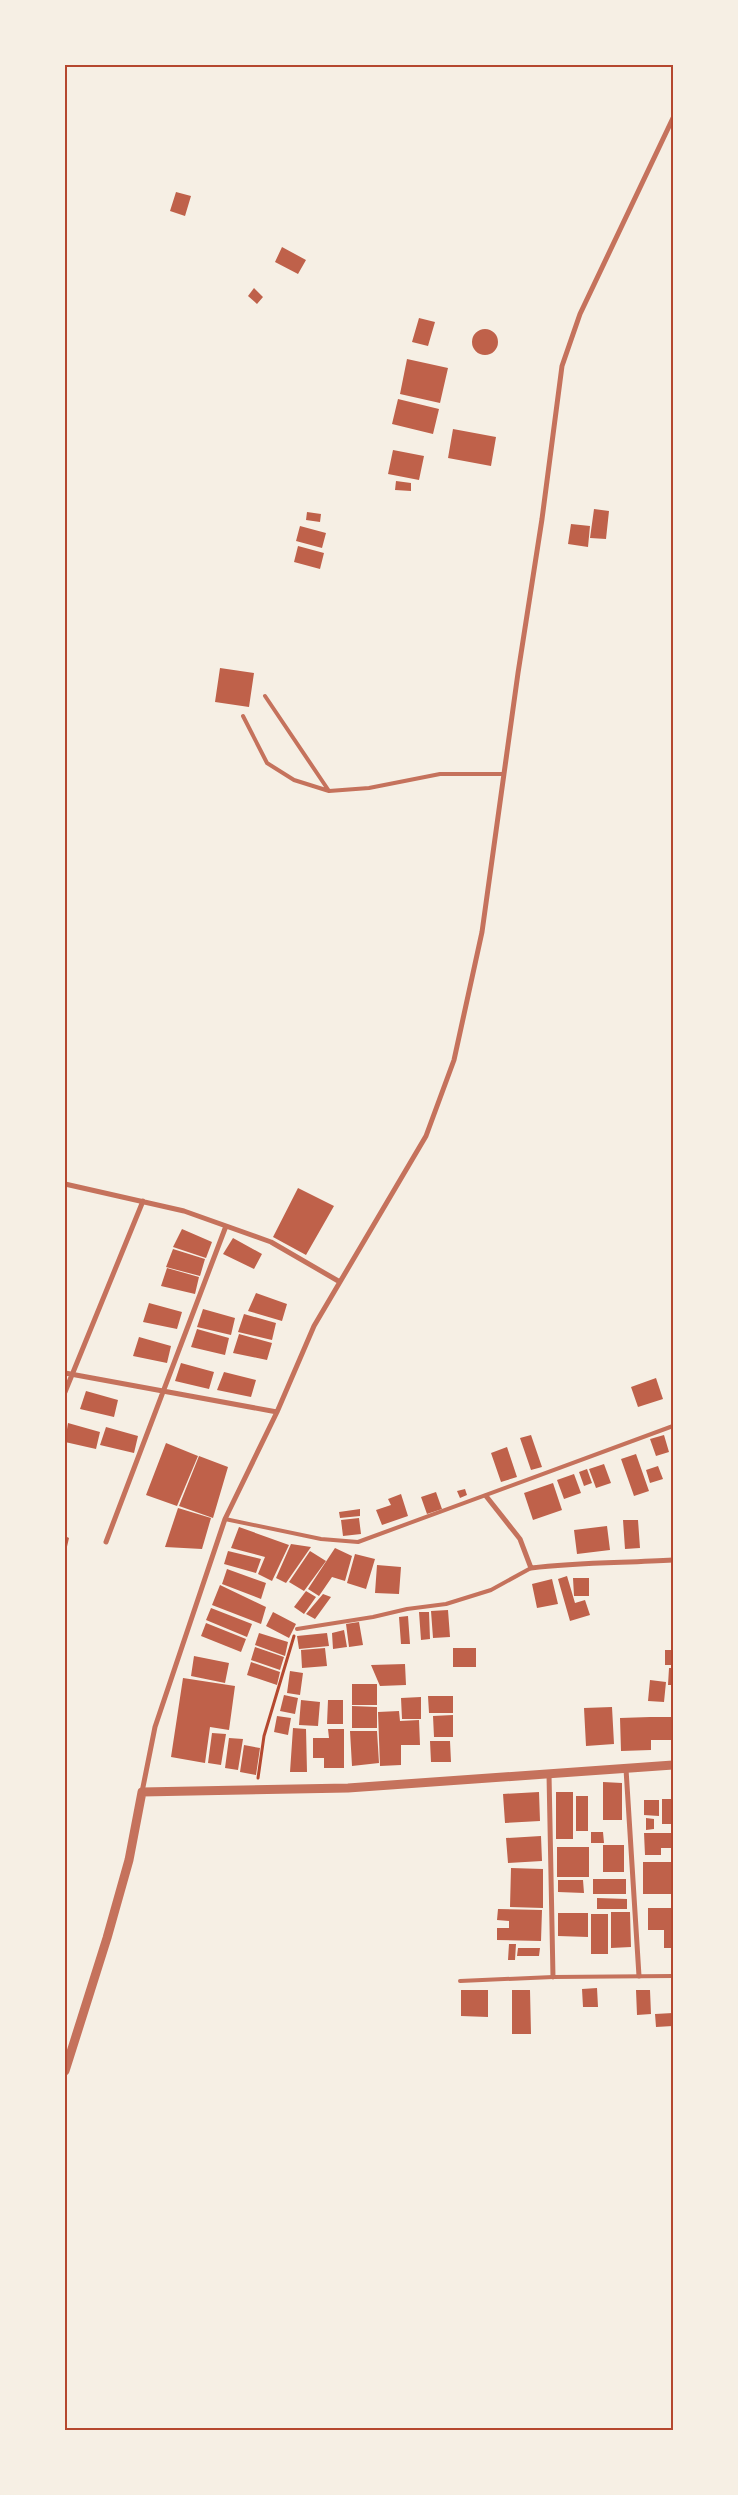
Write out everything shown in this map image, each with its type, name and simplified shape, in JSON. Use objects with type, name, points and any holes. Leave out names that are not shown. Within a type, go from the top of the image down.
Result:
[{"type":"street","points":[[65,2071],[127,1869],[155,1727],[225,1519],[277,1412],[314,1326],[426,1136],[454,1060],[482,932],[542,519],[562,366],[580,314],[673,118]]},
{"type":"street","points":[[65,1184],[184,1211],[271,1242],[340,1282]]},
{"type":"street","points":[[65,1392],[143,1201]]},
{"type":"street","points":[[106,1542],[226,1226]]},
{"type":"street","points":[[65,1374],[277,1412]]},
{"type":"street","points":[[486,1496],[520,1539],[531,1568],[575,1562],[673,1560]]},
{"type":"street","points":[[142,1792],[348,1788],[673,1765]]},
{"type":"street","points":[[626,1768],[639,1976]]},
{"type":"street","points":[[548,1774],[553,1977]]},
{"type":"lane","points":[[265,696],[329,791]]},
{"type":"lane","points":[[243,716],[267,763],[294,780],[329,791],[370,788],[440,774],[504,774]]},
{"type":"lane","points":[[225,1519],[321,1539],[358,1542],[673,1426]]},
{"type":"lane","points":[[297,1629],[373,1618],[407,1608],[446,1604],[491,1590],[531,1568]]},
{"type":"lane","points":[[460,1981],[553,1977],[673,1976]]},
{"type":"path","points":[[256,1790],[264,1736],[297,1629]]},
{"type":"building","points":[[176,192],[191,196],[185,216],[170,211]]},
{"type":"building","points":[[282,247],[306,260],[298,274],[275,262]]},
{"type":"building","points":[[254,288],[263,297],[257,304],[248,296]]},
{"type":"building","points":[[419,318],[435,322],[428,346],[412,342]]},
{"type":"building","points":[[485,329],[494,333],[498,342],[494,351],[485,355],[476,351],[472,342],[476,333]]},
{"type":"building","points":[[407,359],[448,368],[440,403],[400,394]]},
{"type":"building","points":[[398,399],[439,409],[433,434],[392,424]]},
{"type":"building","points":[[453,429],[496,437],[491,466],[448,458]]},
{"type":"building","points":[[393,450],[424,456],[419,480],[388,474]]},
{"type":"building","points":[[396,481],[411,483],[411,491],[395,490]]},
{"type":"building","points":[[594,509],[609,511],[606,539],[590,538]]},
{"type":"building","points":[[307,512],[321,514],[320,522],[306,520]]},
{"type":"building","points":[[571,524],[590,526],[588,547],[568,544]]},
{"type":"building","points":[[300,526],[326,533],[322,548],[296,541]]},
{"type":"building","points":[[298,546],[324,553],[320,569],[294,562]]},
{"type":"building","points":[[220,668],[254,673],[249,707],[215,702]]},
{"type":"building","points":[[298,1188],[334,1206],[306,1255],[273,1237]]},
{"type":"building","points":[[182,1229],[212,1242],[206,1258],[173,1247]]},
{"type":"building","points":[[233,1238],[262,1254],[254,1269],[223,1254]]},
{"type":"building","points":[[173,1249],[205,1259],[200,1276],[166,1267]]},
{"type":"building","points":[[167,1268],[199,1277],[195,1294],[161,1286]]},
{"type":"building","points":[[256,1293],[287,1304],[282,1321],[248,1311]]},
{"type":"building","points":[[149,1303],[182,1312],[177,1329],[143,1322]]},
{"type":"building","points":[[203,1309],[235,1318],[231,1335],[197,1327]]},
{"type":"building","points":[[244,1314],[276,1323],[272,1340],[238,1332]]},
{"type":"building","points":[[197,1329],[229,1338],[225,1355],[191,1347]]},
{"type":"building","points":[[239,1334],[272,1343],[267,1360],[233,1353]]},
{"type":"building","points":[[139,1337],[171,1346],[167,1363],[133,1356]]},
{"type":"building","points":[[181,1363],[214,1372],[209,1389],[175,1381]]},
{"type":"building","points":[[224,1372],[256,1380],[251,1397],[217,1390]]},
{"type":"building","points":[[656,1378],[663,1399],[638,1407],[631,1387]]},
{"type":"building","points":[[86,1391],[118,1400],[114,1417],[80,1409]]},
{"type":"building","points":[[68,1423],[100,1432],[96,1449],[65,1442]]},
{"type":"building","points":[[106,1427],[138,1436],[134,1453],[100,1445]]},
{"type":"building","points":[[531,1435],[542,1467],[531,1470],[520,1438]]},
{"type":"building","points":[[664,1435],[669,1452],[656,1456],[650,1439]]},
{"type":"building","points":[[166,1443],[198,1456],[177,1506],[146,1495]]},
{"type":"building","points":[[507,1447],[517,1477],[501,1482],[491,1453]]},
{"type":"building","points":[[636,1454],[649,1491],[634,1496],[621,1459]]},
{"type":"building","points":[[199,1456],[228,1467],[213,1518],[179,1506]]},
{"type":"building","points":[[604,1464],[611,1483],[596,1488],[589,1469]]},
{"type":"building","points":[[658,1466],[663,1479],[650,1483],[646,1470]]},
{"type":"building","points":[[587,1469],[592,1483],[584,1486],[579,1472]]},
{"type":"building","points":[[574,1474],[581,1493],[564,1499],[557,1480]]},
{"type":"building","points":[[553,1483],[562,1510],[533,1520],[524,1493]]},
{"type":"building","points":[[465,1489],[467,1495],[460,1498],[457,1491]]},
{"type":"building","points":[[436,1492],[442,1509],[427,1514],[421,1497]]},
{"type":"building","points":[[401,1494],[408,1516],[382,1525],[376,1510],[391,1505],[388,1499]]},
{"type":"building","points":[[178,1508],[211,1518],[202,1549],[165,1547]]},
{"type":"building","points":[[360,1509],[360,1516],[340,1518],[339,1512]]},
{"type":"building","points":[[359,1518],[361,1534],[343,1536],[341,1520]]},
{"type":"building","points":[[623,1520],[638,1520],[640,1548],[625,1549]]},
{"type":"building","points":[[607,1526],[610,1550],[577,1554],[574,1530]]},
{"type":"building","points":[[239,1527],[289,1545],[272,1581],[258,1574],[265,1557],[231,1548]]},
{"type":"building","points":[[65,1536],[69,1538],[66,1551],[65,1551]]},
{"type":"building","points":[[291,1544],[311,1547],[286,1583],[276,1578]]},
{"type":"building","points":[[335,1548],[352,1556],[345,1581],[332,1577],[319,1596],[308,1589]]},
{"type":"building","points":[[228,1551],[261,1559],[256,1573],[224,1564]]},
{"type":"building","points":[[310,1551],[326,1561],[304,1591],[289,1582]]},
{"type":"building","points":[[355,1554],[375,1559],[366,1589],[347,1583]]},
{"type":"building","points":[[377,1565],[401,1567],[399,1594],[375,1593]]},
{"type":"building","points":[[227,1569],[266,1583],[261,1599],[222,1584]]},
{"type":"building","points":[[567,1576],[575,1603],[585,1600],[590,1615],[570,1621],[558,1579]]},
{"type":"building","points":[[573,1578],[589,1578],[589,1596],[574,1596]]},
{"type":"building","points":[[552,1579],[558,1604],[537,1608],[532,1584]]},
{"type":"building","points":[[220,1585],[266,1607],[261,1624],[212,1605]]},
{"type":"building","points":[[306,1591],[316,1597],[304,1614],[294,1607]]},
{"type":"building","points":[[323,1594],[331,1597],[315,1619],[306,1614]]},
{"type":"building","points":[[211,1608],[252,1624],[247,1637],[206,1620]]},
{"type":"building","points":[[448,1610],[450,1637],[433,1638],[431,1611]]},
{"type":"building","points":[[273,1612],[296,1624],[289,1638],[266,1626]]},
{"type":"building","points":[[419,1612],[429,1612],[430,1639],[421,1640]]},
{"type":"building","points":[[408,1616],[410,1644],[401,1644],[399,1617]]},
{"type":"building","points":[[359,1622],[363,1645],[349,1647],[346,1624]]},
{"type":"building","points":[[206,1623],[246,1639],[241,1652],[201,1636]]},
{"type":"building","points":[[344,1630],[347,1647],[333,1649],[332,1633]]},
{"type":"building","points":[[259,1633],[288,1642],[285,1656],[255,1645]]},
{"type":"building","points":[[327,1633],[329,1646],[299,1649],[297,1636]]},
{"type":"building","points":[[255,1647],[284,1657],[280,1670],[251,1660]]},
{"type":"building","points":[[325,1648],[327,1666],[302,1668],[301,1650]]},
{"type":"building","points":[[453,1648],[476,1648],[476,1667],[453,1667]]},
{"type":"building","points":[[665,1650],[673,1650],[673,1665],[665,1665]]},
{"type":"building","points":[[194,1656],[229,1663],[225,1683],[191,1676]]},
{"type":"building","points":[[251,1662],[280,1672],[277,1685],[247,1675]]},
{"type":"building","points":[[405,1664],[406,1685],[380,1686],[371,1665]]},
{"type":"building","points":[[669,1668],[673,1668],[673,1685],[668,1685]]},
{"type":"building","points":[[290,1671],[303,1673],[300,1695],[287,1693]]},
{"type":"building","points":[[183,1678],[235,1686],[229,1730],[210,1727],[205,1763],[171,1757]]},
{"type":"building","points":[[650,1680],[666,1682],[664,1702],[648,1701]]},
{"type":"building","points":[[352,1684],[377,1684],[377,1705],[352,1705]]},
{"type":"building","points":[[284,1695],[298,1698],[295,1714],[280,1711]]},
{"type":"building","points":[[428,1696],[453,1696],[453,1713],[429,1713]]},
{"type":"building","points":[[421,1697],[421,1719],[402,1719],[401,1698]]},
{"type":"building","points":[[301,1700],[320,1702],[318,1726],[299,1725]]},
{"type":"building","points":[[328,1700],[343,1700],[343,1724],[327,1724]]},
{"type":"building","points":[[352,1706],[377,1707],[377,1728],[352,1728]]},
{"type":"building","points":[[612,1707],[614,1744],[586,1746],[584,1708]]},
{"type":"building","points":[[399,1711],[400,1721],[419,1720],[420,1745],[401,1745],[401,1765],[380,1766],[378,1712]]},
{"type":"building","points":[[453,1715],[453,1737],[434,1737],[433,1716]]},
{"type":"building","points":[[277,1716],[291,1718],[288,1735],[274,1732]]},
{"type":"building","points":[[671,1717],[672,1740],[651,1740],[651,1750],[621,1751],[620,1718]]},
{"type":"building","points":[[293,1728],[306,1729],[307,1772],[290,1772]]},
{"type":"building","points":[[328,1729],[344,1729],[344,1768],[324,1768],[324,1758],[313,1758],[313,1738],[329,1738]]},
{"type":"building","points":[[350,1731],[377,1731],[379,1763],[352,1766]]},
{"type":"building","points":[[212,1733],[226,1734],[221,1765],[208,1763]]},
{"type":"building","points":[[229,1738],[243,1739],[238,1770],[225,1768]]},
{"type":"building","points":[[430,1741],[450,1741],[451,1762],[431,1762]]},
{"type":"building","points":[[244,1745],[260,1748],[256,1775],[240,1772]]},
{"type":"building","points":[[603,1782],[622,1783],[622,1820],[603,1820]]},
{"type":"building","points":[[539,1792],[540,1821],[505,1823],[503,1794]]},
{"type":"building","points":[[556,1792],[573,1792],[573,1839],[556,1839]]},
{"type":"building","points":[[576,1796],[588,1796],[588,1831],[576,1831]]},
{"type":"building","points":[[662,1799],[673,1799],[673,1824],[662,1824]]},
{"type":"building","points":[[644,1800],[659,1800],[659,1816],[644,1815]]},
{"type":"building","points":[[646,1818],[654,1819],[654,1829],[646,1830]]},
{"type":"building","points":[[591,1832],[603,1832],[604,1843],[591,1843]]},
{"type":"building","points":[[644,1833],[673,1833],[673,1848],[661,1848],[661,1855],[645,1855]]},
{"type":"building","points":[[541,1836],[542,1861],[508,1863],[506,1838]]},
{"type":"building","points":[[603,1845],[624,1845],[624,1872],[603,1872]]},
{"type":"building","points":[[557,1847],[589,1847],[589,1877],[557,1877]]},
{"type":"building","points":[[643,1862],[673,1862],[673,1894],[643,1894]]},
{"type":"building","points":[[511,1868],[543,1869],[543,1908],[510,1907]]},
{"type":"building","points":[[593,1879],[626,1879],[626,1894],[593,1894]]},
{"type":"building","points":[[558,1880],[583,1880],[584,1893],[558,1892]]},
{"type":"building","points":[[597,1898],[627,1899],[627,1909],[597,1909]]},
{"type":"building","points":[[648,1908],[673,1908],[673,1948],[664,1948],[664,1930],[648,1930]]},
{"type":"building","points":[[498,1909],[542,1910],[541,1941],[497,1940],[497,1928],[509,1928],[509,1921],[497,1920]]},
{"type":"building","points":[[611,1912],[630,1912],[631,1947],[611,1948]]},
{"type":"building","points":[[558,1913],[588,1913],[588,1937],[558,1936]]},
{"type":"building","points":[[591,1914],[608,1914],[608,1954],[591,1954]]},
{"type":"building","points":[[509,1944],[516,1944],[515,1960],[508,1960]]},
{"type":"building","points":[[518,1948],[540,1948],[539,1956],[517,1956]]},
{"type":"building","points":[[597,1988],[598,2007],[583,2007],[582,1989]]},
{"type":"building","points":[[461,1990],[488,1990],[488,2017],[461,2016]]},
{"type":"building","points":[[512,1990],[530,1990],[531,2034],[512,2034]]},
{"type":"building","points":[[636,1990],[650,1990],[651,2014],[637,2015]]},
{"type":"building","points":[[673,2013],[673,2026],[656,2027],[655,2014]]}]
